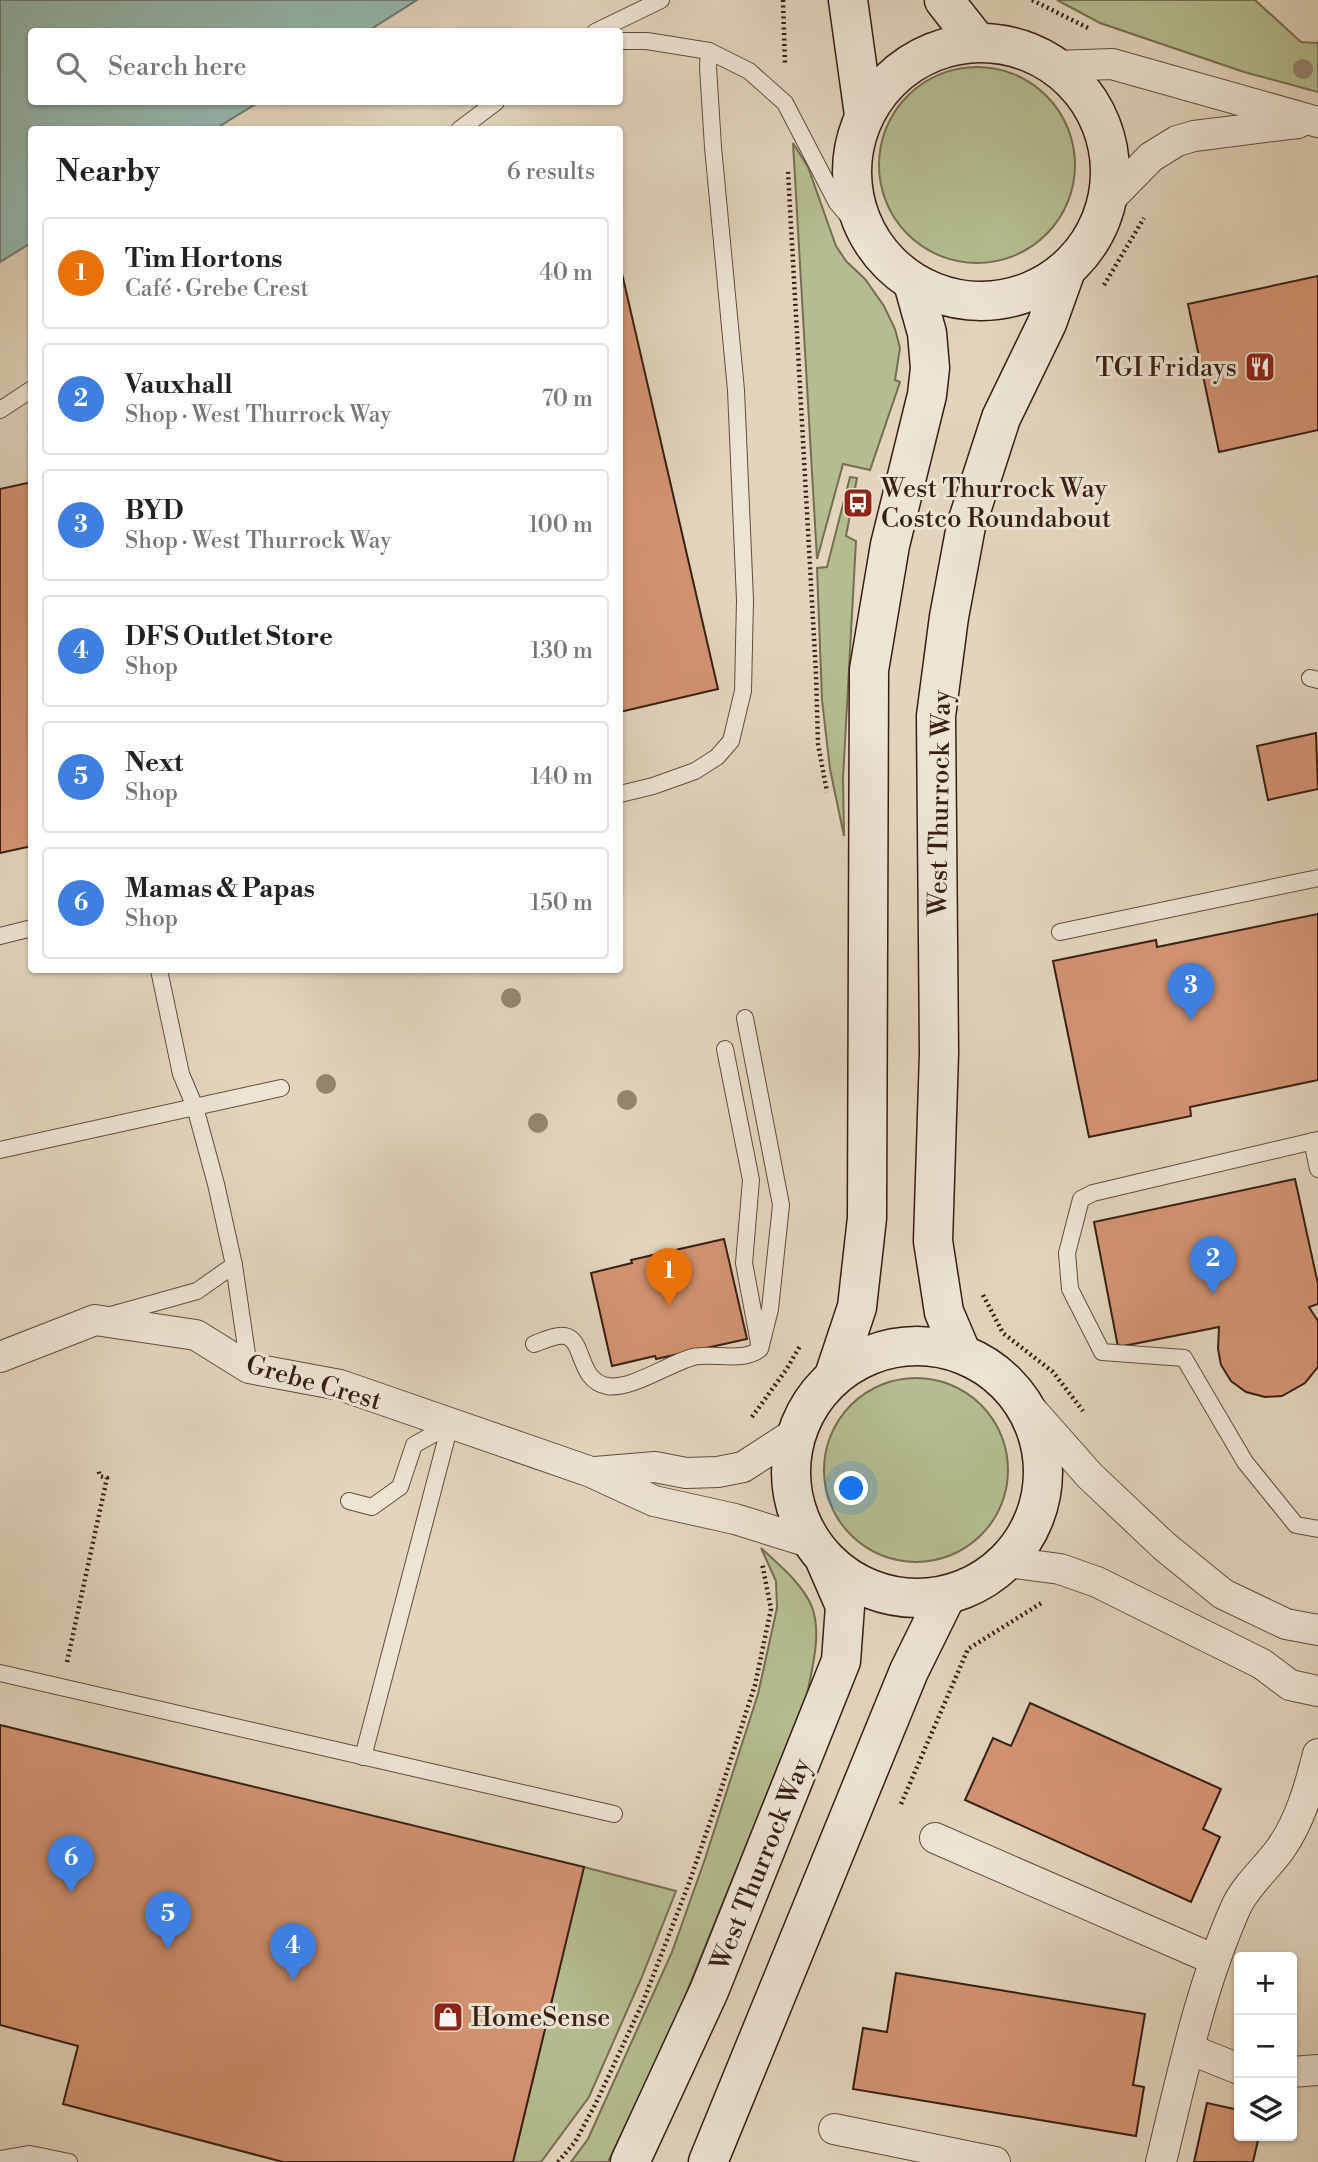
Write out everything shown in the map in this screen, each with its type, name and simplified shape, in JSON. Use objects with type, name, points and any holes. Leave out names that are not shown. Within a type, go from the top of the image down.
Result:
[{"type":"main road","points":[[848,0],[864,115]]},
{"type":"main road","points":[[944,0],[977,42]]},
{"type":"main road","points":[[977,42],[1018,47],[1056,66],[1083,92],[1103,126],[1111,163],[1107,202],[1093,237],[1066,270],[1031,292],[992,302],[951,299],[913,283],[890,266],[872,244],[854,202],[852,158],[864,115],[883,86],[910,63],[942,48],[977,42]]},
{"type":"main road","name":"West Thurrock Way","points":[[961,1352],[944,1312],[933,1241],[939,1053],[936,716],[949,617],[966,526],[1002,418],[1047,323],[1066,270]]},
{"type":"main road","points":[[834,1376],[857,1307],[867,1218],[869,670],[890,545],[927,395],[930,368],[927,333],[913,283]]},
{"type":"main road","points":[[818,1551],[854,1582],[888,1596],[917,1600],[964,1591],[1008,1562],[1027,1537],[1039,1509],[1044,1466],[1036,1426],[1021,1398],[987,1366],[961,1352],[923,1345],[885,1349],[860,1359],[834,1376]]},
{"type":"main road","name":"West Thurrock Way","points":[[630,2162],[709,1991],[841,1661],[845,1606],[798,1516],[792,1489],[791,1460],[797,1432],[814,1397],[834,1376]]},
{"type":"main road","points":[[708,2162],[909,1671],[946,1596]]},
{"type":"street","points":[[1056,66],[1112,64],[1315,121]]},
{"type":"street","points":[[1107,202],[1151,157],[1177,141],[1194,136],[1315,121]]},
{"type":"street","name":"Grebe Crest","points":[[0,1357],[95,1320],[197,1335],[248,1368],[340,1385],[591,1472],[654,1502],[735,1519],[818,1551]]},
{"type":"street","points":[[1021,1398],[1090,1476],[1164,1546],[1223,1594],[1286,1625],[1318,1630]]},
{"type":"street","name":"Grebe Crest","points":[[591,1472],[655,1467],[686,1473],[718,1472],[743,1467],[797,1432]]},
{"type":"street","points":[[1008,1562],[1060,1569],[1097,1582],[1262,1664],[1290,1685],[1318,1691]]},
{"type":"street","points":[[1161,2162],[1189,2049],[1215,1960],[1238,1903],[1282,1847],[1296,1821],[1318,1754]]},
{"type":"street","points":[[935,1838],[1215,1960]]},
{"type":"street","points":[[1189,2049],[1234,2067]]},
{"type":"street","points":[[1297,2072],[1318,2070]]},
{"type":"street","points":[[834,2129],[995,2162]]},
{"type":"lane","points":[[603,28],[661,0]]},
{"type":"lane","points":[[623,41],[647,41],[709,51],[748,71],[785,103],[837,203],[872,244]]},
{"type":"lane","points":[[623,793],[684,775],[717,757],[731,741],[743,691],[745,600],[736,390],[713,146],[709,51]]},
{"type":"lane","points":[[464,126],[492,105]]},
{"type":"lane","points":[[0,410],[28,392]]},
{"type":"lane","points":[[1060,932],[1318,878]]},
{"type":"lane","points":[[0,936],[28,929]]},
{"type":"lane","points":[[160,973],[181,1074],[195,1107],[216,1184],[234,1265],[248,1368]]},
{"type":"lane","points":[[534,1344],[558,1336],[572,1339],[587,1372],[603,1385],[612,1387],[632,1384],[647,1375],[695,1357],[746,1356],[760,1349],[770,1309],[780,1205],[777,1175],[745,1018]]},
{"type":"lane","points":[[724,1049],[751,1180],[744,1263],[760,1349]]},
{"type":"lane","points":[[0,1150],[281,1088]]},
{"type":"lane","points":[[1318,1169],[1315,1141],[1093,1193],[1081,1199],[1067,1254],[1070,1289],[1102,1352],[1184,1358],[1245,1462],[1296,1525],[1318,1529]]},
{"type":"lane","points":[[95,1320],[197,1291],[234,1265]]},
{"type":"lane","points":[[349,1501],[372,1507],[400,1487],[414,1445],[450,1425]]},
{"type":"lane","points":[[363,1756],[450,1425]]},
{"type":"lane","points":[[0,1673],[614,1814]]},
{"type":"lane","points":[[0,2159],[30,2154],[69,2162]]},
{"type":"path","points":[[783,0],[785,103],[818,744],[828,797]]},
{"type":"path","points":[[1097,296],[1148,213]]},
{"type":"path","points":[[980,1290],[1003,1333],[1053,1373],[1086,1414]]},
{"type":"path","points":[[61,1687],[107,1478],[100,1476],[98,1469]]},
{"type":"path","points":[[895,1816],[968,1649],[1044,1602],[1055,1606]]},
{"type":"green space","points":[[1057,0],[1255,0],[1301,42],[1318,43],[1318,92],[1244,72],[1100,23]]},
{"type":"green space","points":[[977,67],[1014,75],[1046,96],[1067,128],[1075,165],[1067,202],[1046,234],[1014,255],[977,263],[940,255],[908,234],[887,202],[879,165],[887,128],[908,96],[940,75]]},
{"type":"green space","points":[[793,143],[808,167],[836,246],[884,306],[900,348],[895,380],[900,382],[870,470],[843,464],[817,559]]},
{"type":"green space","points":[[850,477],[857,478],[846,536],[856,541],[843,778],[844,836],[830,769],[822,700],[817,568],[827,567]]},
{"type":"green space","points":[[916,1378],[951,1385],[967,1393],[981,1405],[993,1419],[1001,1435],[1008,1470],[1001,1505],[993,1521],[981,1535],[967,1547],[951,1555],[916,1562],[881,1555],[865,1547],[851,1535],[839,1521],[831,1505],[824,1470],[831,1435],[839,1419],[851,1405],[865,1393],[881,1385]]},
{"type":"green space","points":[[761,1548],[796,1582],[812,1607],[816,1640],[807,1695],[673,2026],[608,2162],[571,2162],[588,2139],[672,1952],[758,1694],[777,1608],[776,1581]]},
{"type":"green space","points":[[584,1867],[676,1891],[589,2097],[541,2162],[513,2162]]},
{"type":"water","points":[[0,0],[417,0],[373,28],[28,28],[28,105],[254,105],[220,126],[28,126],[28,245],[0,262]]},
{"type":"building","name":"TGI Fridays","points":[[1318,276],[1318,430],[1219,452],[1188,304]]},
{"type":"building","points":[[623,278],[718,689],[623,711]]},
{"type":"building","points":[[28,483],[28,847],[0,853],[0,489]]},
{"type":"building","points":[[1316,733],[1318,789],[1268,800],[1257,746]]},
{"type":"building","points":[[1318,914],[1318,1080],[1190,1107],[1191,1116],[1089,1137],[1053,961],[1156,940],[1157,947]]},
{"type":"building","points":[[1295,1179],[1318,1284],[1318,1304],[1309,1307],[1318,1321],[1318,1367],[1305,1383],[1282,1396],[1265,1397],[1246,1392],[1231,1381],[1221,1365],[1218,1349],[1219,1327],[1118,1347],[1094,1222]]},
{"type":"building","points":[[724,1239],[747,1339],[612,1366],[591,1273],[632,1263],[631,1260]]},
{"type":"building","points":[[1030,1703],[1221,1789],[1203,1829],[1220,1837],[1191,1902],[965,1800],[993,1738],[1011,1746]]},
{"type":"building","points":[[0,1725],[584,1867],[513,2162],[283,2162],[63,2104],[78,2046],[0,2025]]},
{"type":"building","points":[[896,1973],[1145,2014],[1133,2085],[1144,2087],[1136,2136],[853,2089],[863,2028],[887,2032]]},
{"type":"building","points":[[1207,2103],[1234,2109],[1234,2141],[1258,2141],[1253,2162],[1194,2162]]},
{"type":"place","name":"TGI Fridays","points":[[1260,367]]},
{"type":"place","name":"West Thurrock Way Costco Roundabout","points":[[858,503]]},
{"type":"place","name":"BYD","points":[[1191,1021]]},
{"type":"place","name":"Vauxhall","points":[[1213,1294]]},
{"type":"place","name":"Tim Hortons","points":[[669,1306]]},
{"type":"place","name":"Mamas & Papas","points":[[71,1893]]},
{"type":"place","name":"Next","points":[[168,1949]]},
{"type":"place","name":"DFS Outlet Store","points":[[293,1981]]},
{"type":"place","name":"HomeSense","points":[[448,2017]]}]
